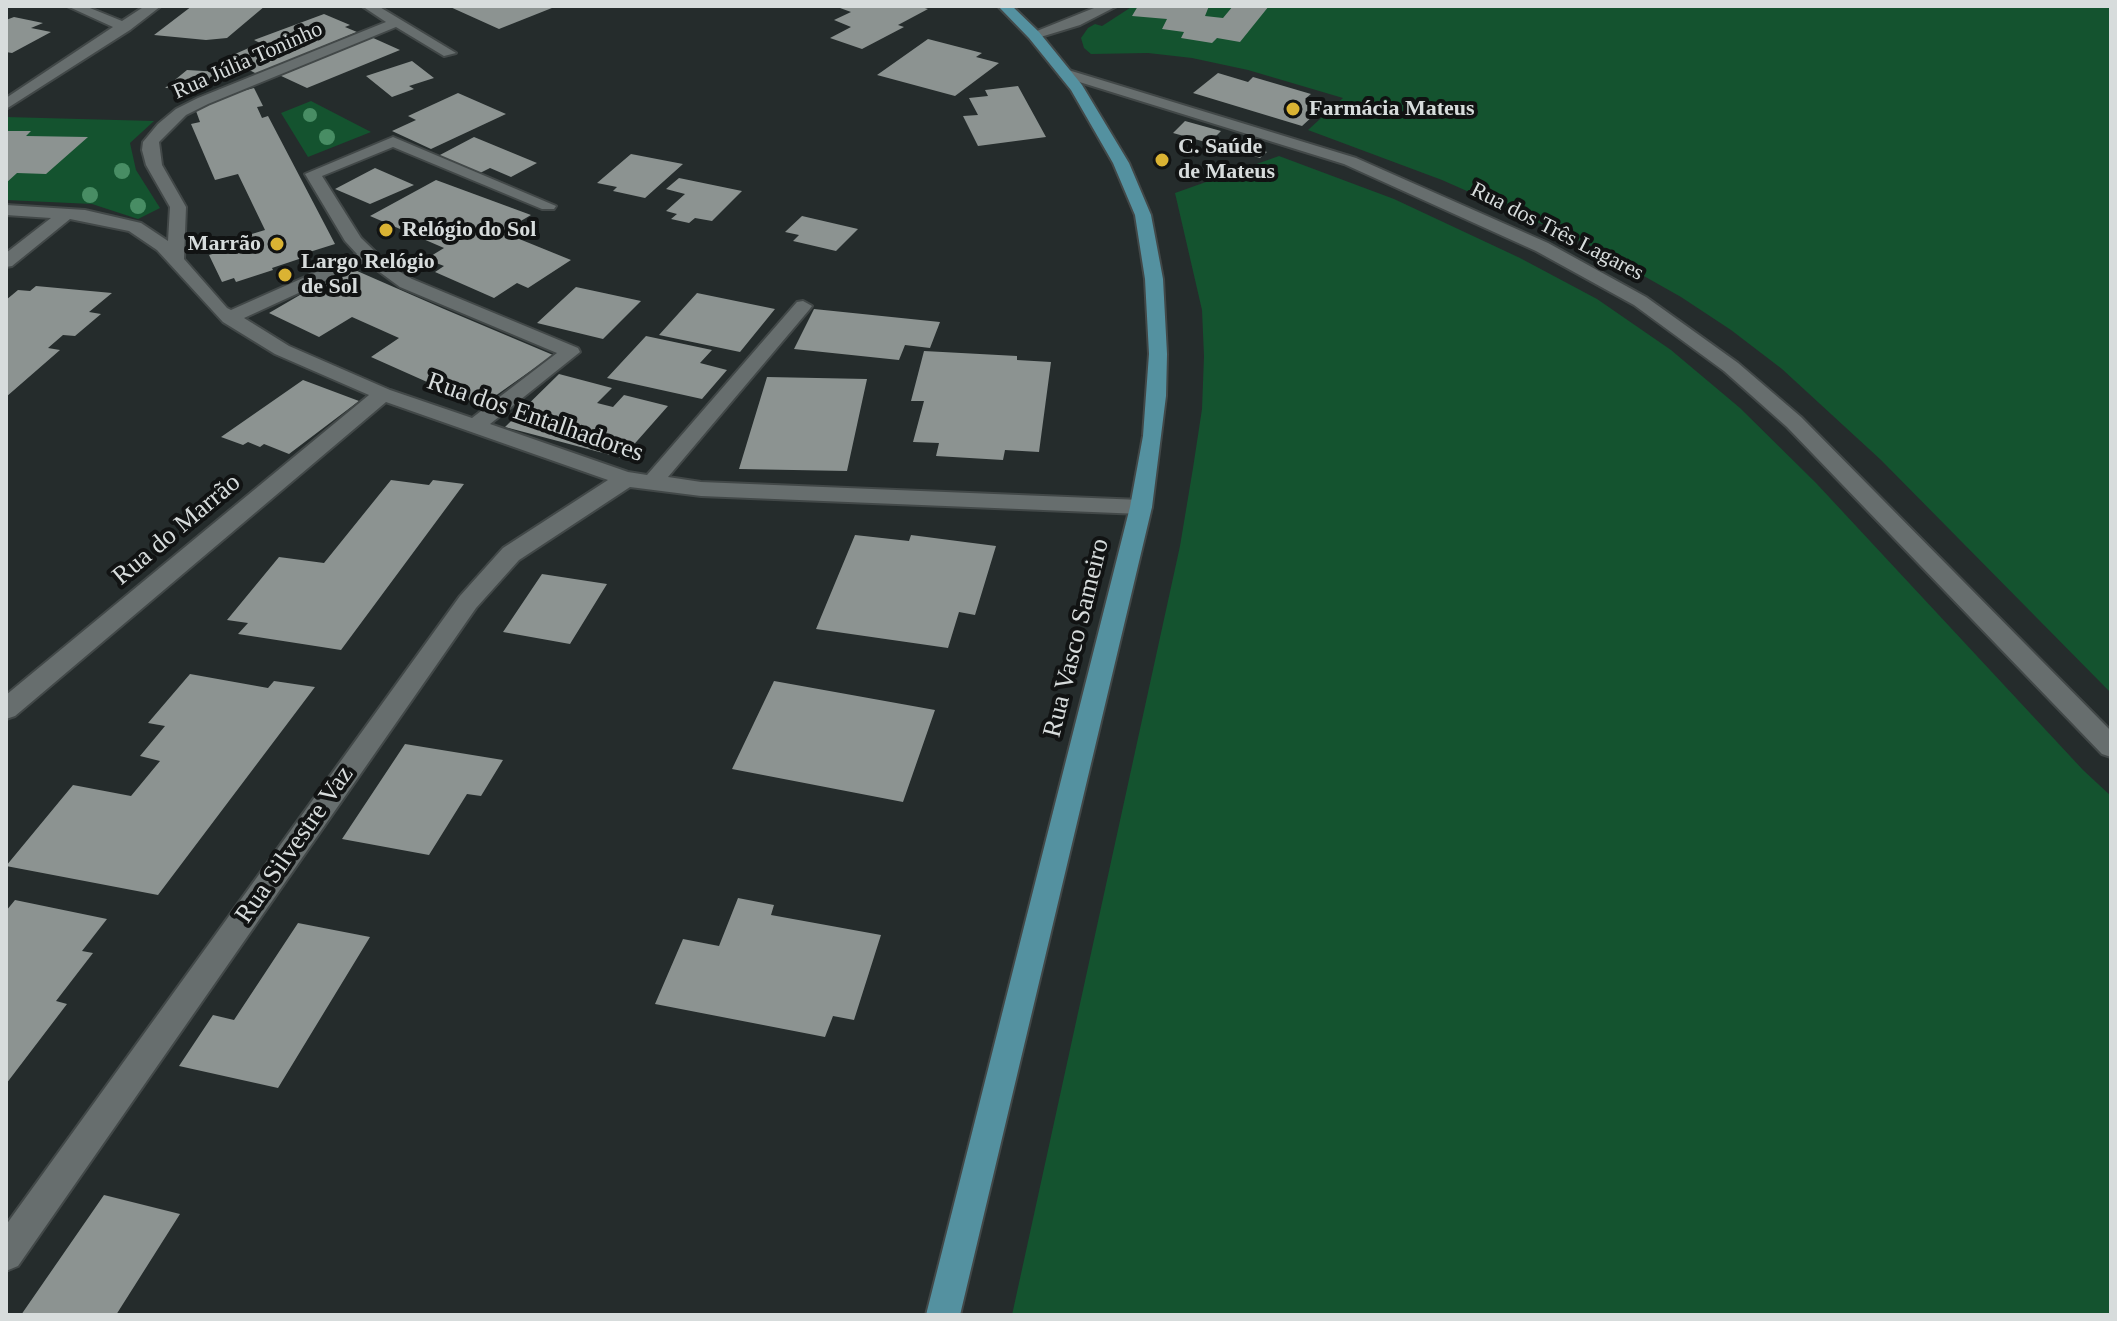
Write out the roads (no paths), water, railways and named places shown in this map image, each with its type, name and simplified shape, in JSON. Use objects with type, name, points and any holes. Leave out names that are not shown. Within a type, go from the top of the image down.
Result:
[{"type":"main road","name":"Rua Vasco Sameiro","points":[[943,1315],[1141,507],[1153,436],[1158,354],[1154,279],[1147,232],[1121,163],[1086,102],[1065,73],[1005,6]]},
{"type":"street","points":[[74,6],[125,27]]},
{"type":"street","points":[[6,105],[154,6]]},
{"type":"street","points":[[369,6],[449,53]]},
{"type":"street","points":[[1034,35],[1075,22],[1110,6]]},
{"type":"street","name":"Rua Júlia Toninho","points":[[175,259],[178,207],[154,165],[150,150],[151,142],[163,127],[181,112],[203,101],[397,22]]},
{"type":"street","name":"Rua dos Três Lagares","points":[[1065,73],[1350,161],[1542,247],[1640,301],[1731,367],[1794,422],[2111,747]]},
{"type":"street","points":[[474,427],[571,352],[406,283],[366,256],[313,174],[393,142],[548,206]]},
{"type":"street","name":"Rua dos Entalhadores","points":[[6,210],[102,217],[135,227],[150,235],[175,259],[209,301],[229,318],[282,350],[383,394],[638,481],[701,489],[1141,507]]},
{"type":"street","points":[[6,262],[67,213]]},
{"type":"street","points":[[229,318],[366,256]]},
{"type":"street","name":"Rua Silvestre Vaz","points":[[6,1254],[468,602],[511,554],[638,481],[803,306]]},
{"type":"street","name":"Rua do Marrão","points":[[6,709],[383,394]]},
{"type":"place","name":"Farmácia Mateus","points":[[1293,109]]},
{"type":"place","name":"C. Saúde de Mateus","points":[[1162,160]]},
{"type":"place","name":"Relógio do Sol","points":[[386,230]]},
{"type":"place","name":"Marrão","points":[[277,244]]},
{"type":"place","name":"Largo Relógio de Sol","points":[[285,275]]}]
